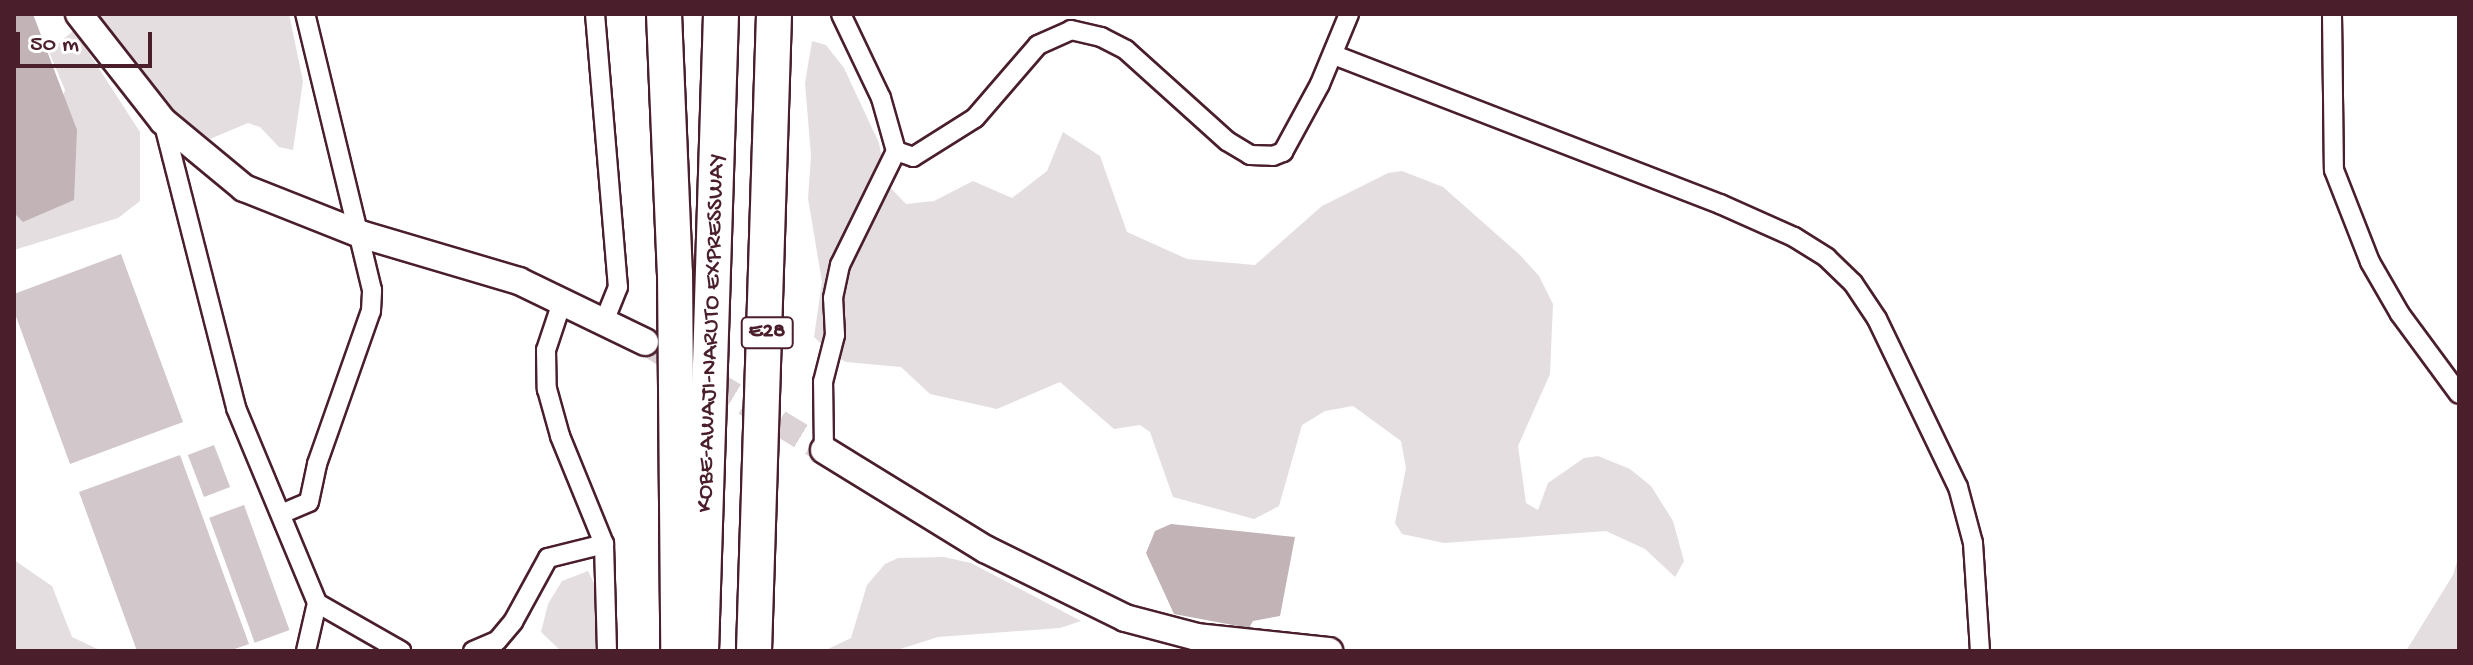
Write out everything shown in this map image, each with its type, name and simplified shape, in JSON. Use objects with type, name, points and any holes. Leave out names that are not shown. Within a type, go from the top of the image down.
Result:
[{"type":"highway","points":[[664,14],[675,273],[678,651]]},
{"type":"highway","name":"KOBE-AWAJI-NARUTO EXPRESSWAY","points":[[701,651],[721,14]]},
{"type":"highway","name":"E28","points":[[754,646],[774,14]]},
{"type":"highway","points":[[754,646],[767,543],[788,235],[793,14]]},
{"type":"street","points":[[79,14],[163,121],[244,188],[360,234],[519,281],[605,319],[645,342]]},
{"type":"street","points":[[281,514],[309,502],[317,464],[371,311],[372,290],[360,234],[305,14]]},
{"type":"street","points":[[595,14],[618,287],[605,319]]},
{"type":"street","points":[[841,14],[881,98],[896,151],[840,265],[833,298],[835,335],[823,382],[824,450],[985,549],[1125,618],[1197,637],[1329,651]]},
{"type":"street","points":[[896,151],[913,157],[975,118],[1038,45],[1071,30],[1101,37],[1126,50],[1227,141],[1250,155],[1273,156],[1289,142],[1334,55],[1349,14]]},
{"type":"street","points":[[2332,14],[2334,170],[2370,262],[2400,314],[2459,394]]},
{"type":"street","points":[[1334,55],[1720,204],[1794,237],[1836,266],[1877,319],[1958,487],[1973,543],[1980,651]]},
{"type":"street","points":[[163,121],[236,408],[317,603],[306,651]]},
{"type":"street","points":[[563,299],[546,350],[547,389],[560,436],[604,544],[607,651]]},
{"type":"street","points":[[473,651],[497,641],[513,622],[548,558],[604,544]]},
{"type":"street","points":[[317,603],[401,651]]},
{"type":"shaded area","points":[[14,14],[33,14],[77,130],[74,200],[23,222],[14,213]]},
{"type":"shaded area","points":[[90,14],[289,14],[303,81],[293,150],[279,147],[260,127],[248,123],[210,139],[137,82]]},
{"type":"shaded area","points":[[74,30],[140,132],[140,201],[118,218],[14,250],[14,213],[24,222],[65,90],[49,52]]},
{"type":"shaded area","points":[[812,41],[826,45],[844,68],[879,143],[887,184],[906,204],[934,201],[973,181],[1012,198],[1047,171],[1063,132],[1100,156],[1127,232],[1187,259],[1255,265],[1322,206],[1388,173],[1402,171],[1443,187],[1520,255],[1539,276],[1553,304],[1550,374],[1518,446],[1526,503],[1538,510],[1548,483],[1584,458],[1598,456],[1630,469],[1651,486],[1673,521],[1684,561],[1675,577],[1645,549],[1606,531],[1444,543],[1402,534],[1395,523],[1406,468],[1401,441],[1353,406],[1325,411],[1302,425],[1279,506],[1254,519],[1173,497],[1150,432],[1140,425],[1114,429],[1060,382],[997,409],[930,394],[901,367],[846,362],[833,355],[814,337],[822,282],[808,198],[811,156],[805,83]]},
{"type":"shaded area","points":[[1171,524],[1295,537],[1280,616],[1253,621],[1249,628],[1174,614],[1146,553],[1155,531]]},
{"type":"shaded area","points":[[2459,555],[2459,651],[2406,651],[2453,575]]},
{"type":"shaded area","points":[[944,557],[971,563],[1081,621],[1060,628],[938,637],[894,651],[824,651],[851,638],[867,585],[885,564],[898,558]]},
{"type":"shaded area","points":[[14,560],[52,586],[72,637],[102,651],[14,651]]},
{"type":"shaded area","points":[[588,571],[600,596],[603,651],[561,651],[541,632],[548,604],[562,581]]},
{"type":"building","points":[[121,254],[183,422],[70,464],[14,311],[14,294]]},
{"type":"building","points":[[214,445],[230,487],[204,497],[188,455]]},
{"type":"building","points":[[180,455],[249,644],[229,651],[137,651],[79,492]]},
{"type":"building","points":[[244,505],[289,630],[255,643],[209,518]]},
{"type":"tunnel","points":[[645,342],[824,450]]}]
